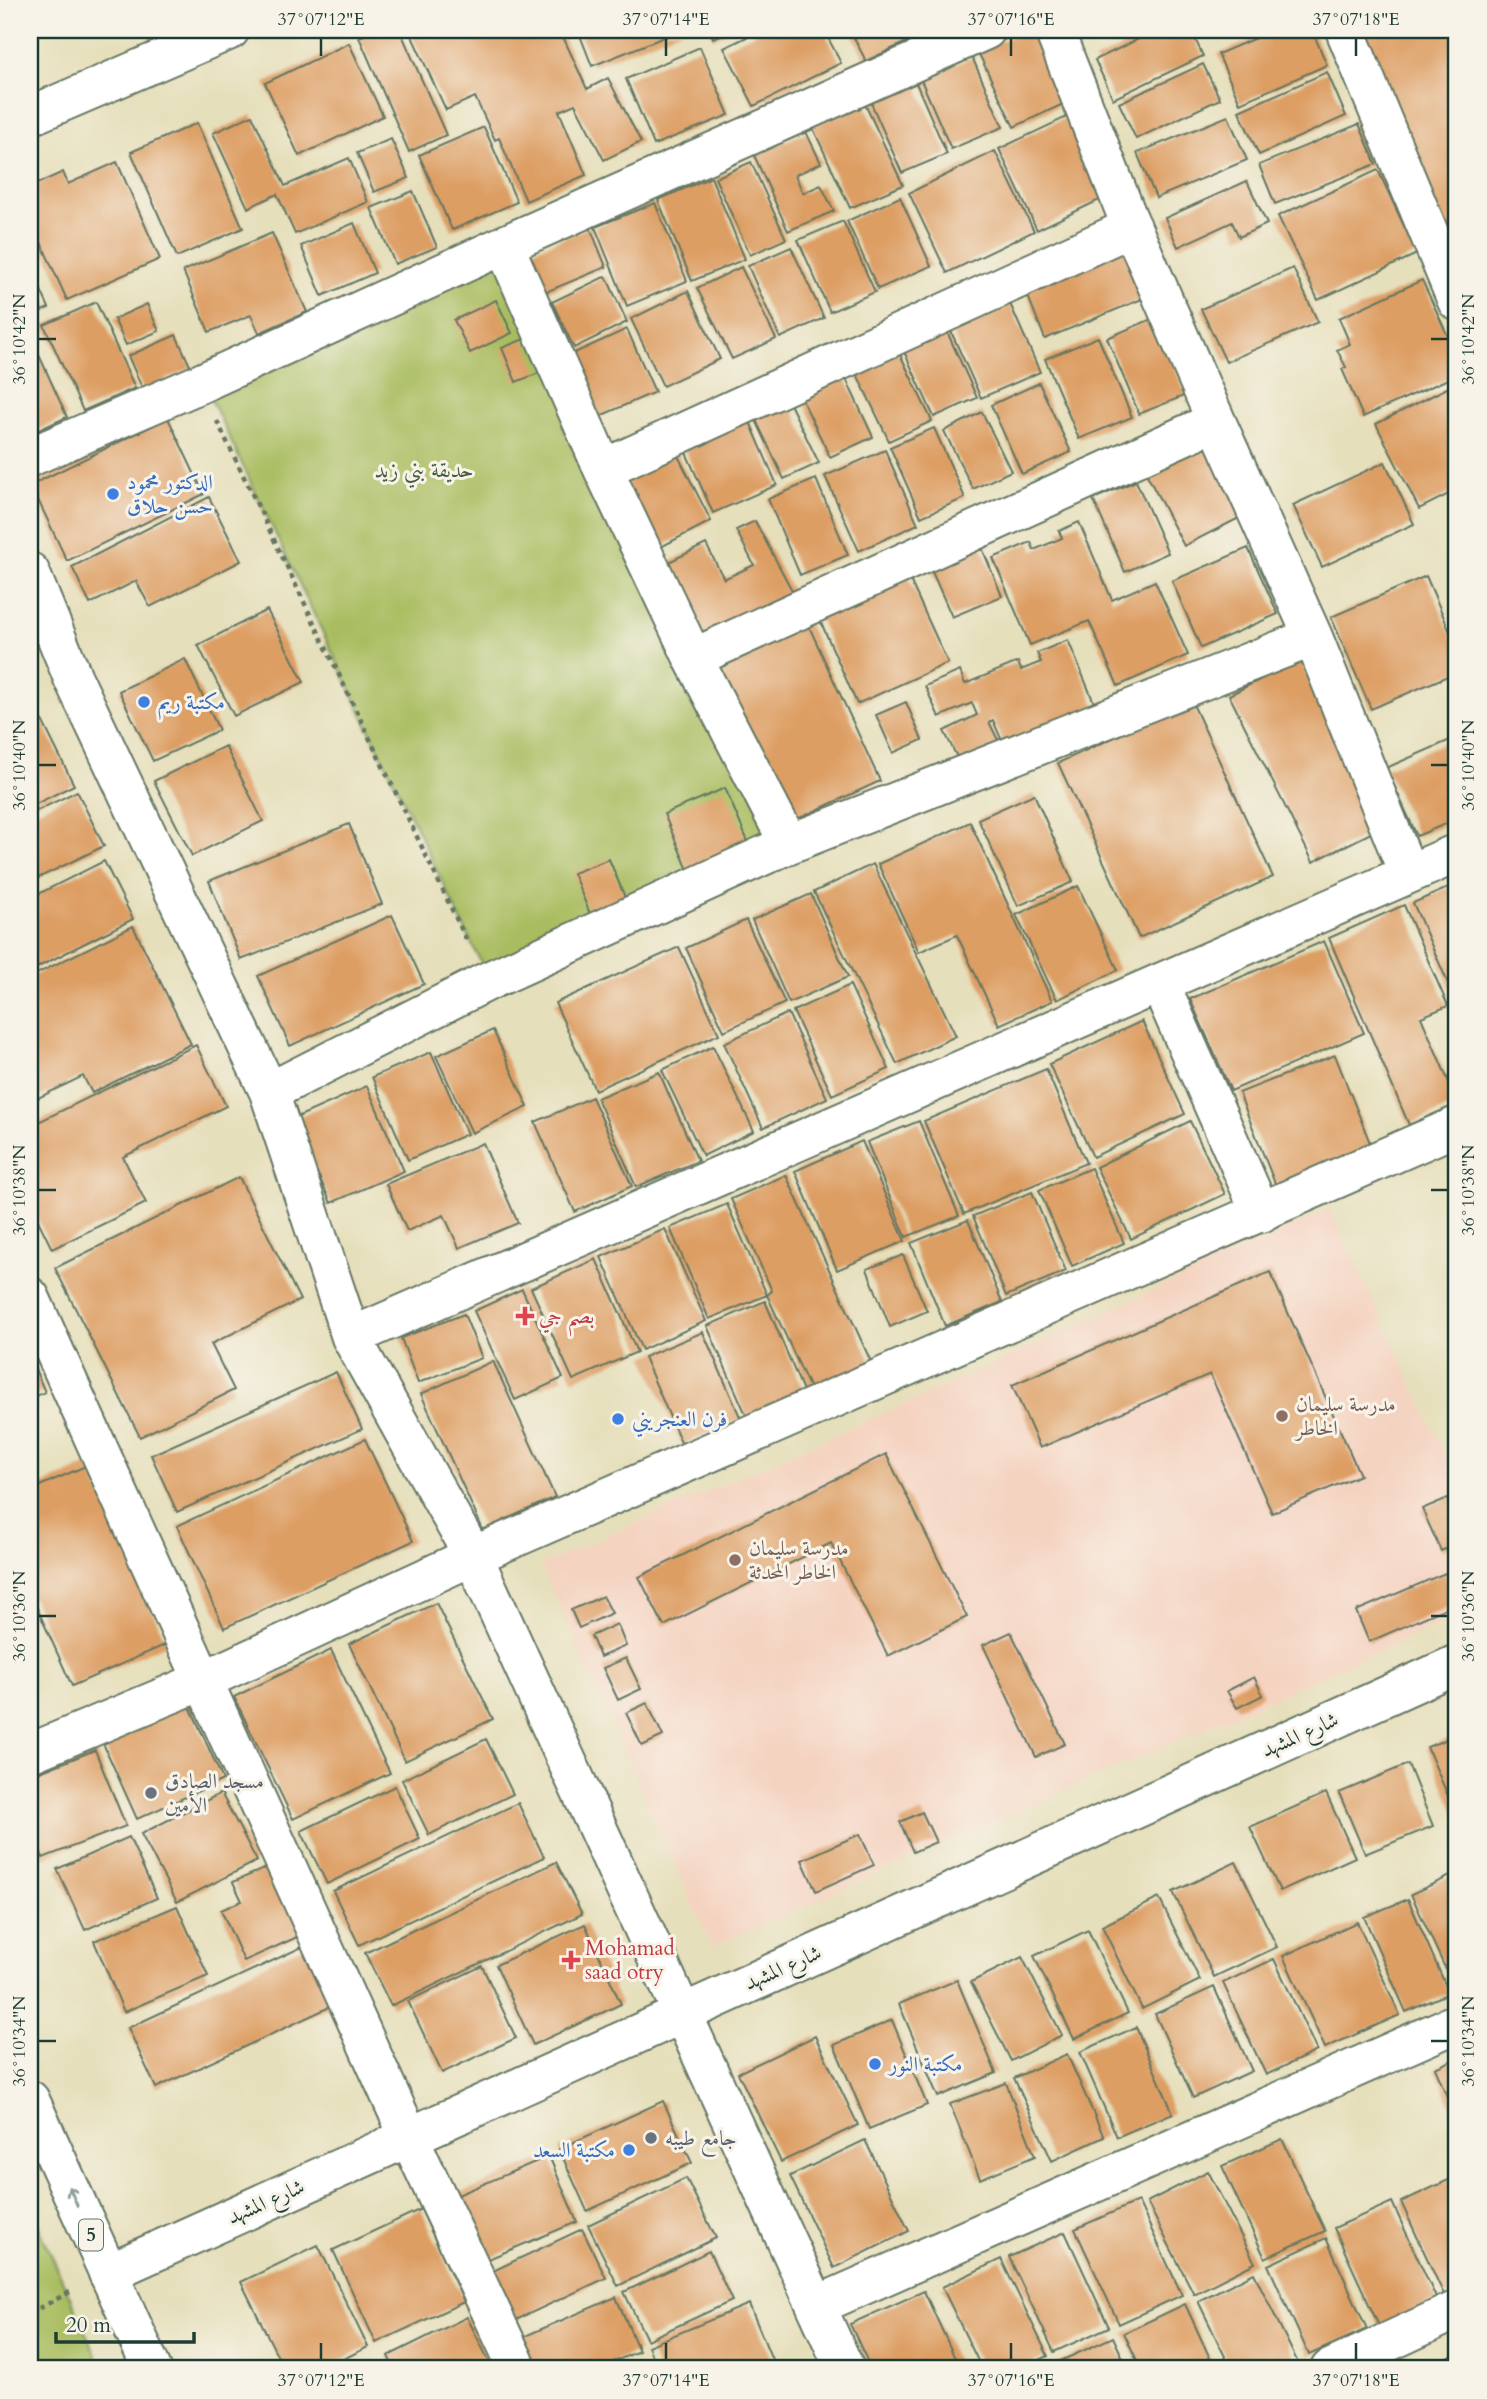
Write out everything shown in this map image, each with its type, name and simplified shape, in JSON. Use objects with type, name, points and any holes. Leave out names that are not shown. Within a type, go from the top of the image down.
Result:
[{"type":"main road","points":[[30,116],[230,30]]},
{"type":"main road","points":[[30,457],[199,384],[986,30]]},
{"type":"main road","points":[[1054,30],[1132,227],[1313,637],[1408,873]]},
{"type":"main road","points":[[1345,30],[1457,301]]},
{"type":"main road","points":[[603,469],[1132,227]]},
{"type":"main road","points":[[504,245],[603,469],[693,658],[789,844]]},
{"type":"main road","points":[[693,658],[1216,421]]},
{"type":"main road","points":[[30,572],[73,678],[269,1092],[351,1337],[473,1556],[845,2369]]},
{"type":"main road","points":[[269,1092],[486,982],[789,844],[1313,637]]},
{"type":"main road","points":[[351,1337],[1457,853]]},
{"type":"main road","points":[[1160,984],[1261,1213]]},
{"type":"main road","points":[[30,1753],[202,1681],[473,1556],[1457,1126]]},
{"type":"main road","points":[[30,1297],[409,2137],[518,2369]]},
{"type":"main road","name":"شارع المشهد","points":[[108,2273],[1457,1664]]},
{"type":"main road","points":[[816,2306],[1457,2023]]},
{"type":"main road","name":"5","points":[[30,2101],[152,2369]]},
{"type":"main road","points":[[1330,2369],[1457,2309]]},
{"type":"path","points":[[199,384],[486,982]]},
{"type":"shaded area","points":[[1330,1209],[1457,1479],[1457,1616],[712,1947],[541,1565],[919,1398]]},
{"type":"green space","name":"حديقة بني زيد","points":[[501,253],[783,840],[487,975],[206,389]]},
{"type":"green space","points":[[30,2207],[102,2369],[30,2369]]},
{"type":"building","points":[[375,30],[400,30],[446,135],[409,152],[359,37]]},
{"type":"building","points":[[409,30],[560,30],[587,89],[608,78],[641,142],[604,160],[575,104],[559,111],[586,175],[526,201],[499,138],[495,140],[475,97],[446,110]]},
{"type":"building","points":[[578,30],[682,30],[592,66]]},
{"type":"building","points":[[710,30],[734,30],[713,38]]},
{"type":"building","points":[[761,30],[824,30],[841,63],[754,106],[724,48]]},
{"type":"building","points":[[850,30],[932,30],[866,61]]},
{"type":"building","points":[[1024,30],[1041,30],[1074,99],[1014,127],[978,52]]},
{"type":"building","points":[[1090,30],[1114,30],[1094,39]]},
{"type":"building","points":[[1157,30],[1191,30],[1203,56],[1113,99],[1095,60]]},
{"type":"building","points":[[1274,30],[1312,30],[1327,65],[1240,103],[1218,54]]},
{"type":"building","points":[[1357,30],[1457,30],[1457,258]]},
{"type":"building","points":[[349,43],[383,116],[299,156],[265,83]]},
{"type":"building","points":[[700,47],[729,115],[654,145],[626,79]]},
{"type":"building","points":[[972,57],[1003,127],[951,149],[921,80]]},
{"type":"building","points":[[1203,64],[1220,99],[1136,139],[1119,103]]},
{"type":"building","points":[[1327,72],[1346,116],[1259,155],[1239,111]]},
{"type":"building","points":[[916,83],[947,154],[902,173],[871,103]]},
{"type":"building","points":[[864,102],[903,185],[850,208],[812,126]]},
{"type":"building","points":[[1075,113],[1114,193],[1037,230],[999,149]]},
{"type":"building","points":[[252,115],[285,186],[349,158],[368,202],[295,234],[277,194],[248,208],[213,133]]},
{"type":"building","points":[[1228,116],[1247,160],[1156,198],[1137,153]]},
{"type":"building","points":[[197,123],[243,228],[177,257],[131,152]]},
{"type":"building","points":[[1359,124],[1376,164],[1275,204],[1259,165]]},
{"type":"building","points":[[484,127],[517,202],[452,230],[419,155]]},
{"type":"building","points":[[806,132],[821,163],[795,175],[803,193],[821,185],[834,211],[788,231],[754,155]]},
{"type":"building","points":[[391,139],[409,178],[374,192],[357,153]]},
{"type":"building","points":[[995,151],[1034,231],[947,273],[909,193]]},
{"type":"building","points":[[117,162],[160,259],[67,300],[30,218],[30,187],[63,172],[68,184]]},
{"type":"building","points":[[751,162],[786,239],[750,255],[715,178]]},
{"type":"building","points":[[1378,170],[1417,254],[1318,300],[1278,216]]},
{"type":"building","points":[[711,177],[745,259],[692,281],[658,200]]},
{"type":"building","points":[[1247,181],[1267,224],[1239,237],[1232,222],[1178,247],[1165,218]]},
{"type":"building","points":[[413,191],[437,247],[395,264],[371,208]]},
{"type":"building","points":[[900,197],[931,266],[878,289],[847,221]]},
{"type":"building","points":[[655,203],[687,281],[627,306],[595,227]]},
{"type":"building","points":[[843,221],[875,292],[830,312],[798,240]]},
{"type":"building","points":[[354,223],[375,273],[322,296],[301,246]]},
{"type":"building","points":[[590,227],[606,267],[541,294],[524,254]]},
{"type":"building","points":[[272,233],[307,312],[259,333],[251,315],[209,332],[183,271]]},
{"type":"building","points":[[1125,244],[1147,297],[1045,339],[1024,286]]},
{"type":"building","points":[[791,247],[824,318],[780,338],[748,266]]},
{"type":"building","points":[[30,266],[49,308],[30,316]]},
{"type":"building","points":[[741,267],[776,339],[732,359],[697,288]]},
{"type":"building","points":[[1293,268],[1318,322],[1226,362],[1201,309]]},
{"type":"building","points":[[606,276],[627,322],[574,348],[552,302]]},
{"type":"building","points":[[1422,280],[1457,356],[1457,375],[1363,417],[1342,369],[1346,367],[1337,350],[1350,344],[1339,318]]},
{"type":"building","points":[[688,291],[720,359],[663,386],[631,319]]},
{"type":"building","points":[[1008,299],[1040,372],[981,398],[948,325]]},
{"type":"building","points":[[496,300],[512,333],[470,353],[454,320]]},
{"type":"building","points":[[96,302],[135,388],[83,411],[44,325]]},
{"type":"building","points":[[147,304],[159,331],[126,345],[114,319]]},
{"type":"building","points":[[1154,318],[1186,395],[1139,414],[1107,338]]},
{"type":"building","points":[[944,325],[977,398],[934,417],[901,345]]},
{"type":"building","points":[[627,329],[655,392],[598,417],[570,355]]},
{"type":"building","points":[[30,335],[67,417],[30,434]]},
{"type":"building","points":[[176,335],[191,368],[143,390],[128,356]]},
{"type":"building","points":[[1098,337],[1132,417],[1079,439],[1045,359]]},
{"type":"building","points":[[524,339],[539,373],[516,382],[502,348]]},
{"type":"building","points":[[897,348],[932,421],[889,441],[854,368]]},
{"type":"building","points":[[841,368],[873,437],[830,457],[797,389]]},
{"type":"building","points":[[1039,383],[1071,452],[1022,474],[991,405]]},
{"type":"building","points":[[1457,383],[1457,490],[1419,509],[1376,424]]},
{"type":"building","points":[[788,400],[819,463],[784,479],[754,416]]},
{"type":"building","points":[[744,408],[777,485],[713,513],[679,437]]},
{"type":"building","points":[[982,412],[1011,471],[973,489],[944,431]]},
{"type":"building","points":[[168,418],[204,494],[67,561],[31,485]]},
{"type":"building","points":[[934,428],[965,498],[921,517],[890,447]]},
{"type":"building","points":[[670,440],[711,521],[659,548],[618,467]]},
{"type":"building","points":[[1207,441],[1245,515],[1184,546],[1146,473]]},
{"type":"building","points":[[885,450],[918,524],[859,551],[825,476]]},
{"type":"building","points":[[1385,462],[1414,524],[1322,567],[1293,505]]},
{"type":"building","points":[[816,479],[848,555],[800,575],[768,499]]},
{"type":"building","points":[[1136,481],[1168,553],[1125,572],[1093,499]]},
{"type":"building","points":[[209,497],[241,561],[150,607],[136,581],[90,604],[72,567]]},
{"type":"building","points":[[755,521],[795,596],[688,646],[652,570],[706,544],[724,579],[754,565],[736,530]]},
{"type":"building","points":[[1079,522],[1112,600],[1155,581],[1188,655],[1118,686],[1089,621],[1030,645],[993,558],[1031,542],[1034,550],[1062,538],[1059,531]]},
{"type":"building","points":[[980,543],[1002,596],[952,617],[929,565]]},
{"type":"building","points":[[1248,548],[1278,614],[1201,648],[1172,581]]},
{"type":"building","points":[[1426,576],[1457,648],[1457,672],[1371,709],[1331,617]]},
{"type":"building","points":[[909,578],[948,663],[857,704],[819,618]]},
{"type":"building","points":[[267,610],[304,682],[234,716],[198,645]]},
{"type":"building","points":[[806,620],[880,781],[780,827],[706,666]]},
{"type":"building","points":[[1068,640],[1100,717],[1008,755],[993,720],[989,722],[1000,744],[960,763],[944,731],[977,715],[972,703],[939,717],[925,686],[960,671],[965,684],[1018,662],[1021,670],[1041,662],[1037,653]]},
{"type":"building","points":[[185,659],[219,730],[153,761],[119,691]]},
{"type":"building","points":[[1300,660],[1383,827],[1313,862],[1229,695]]},
{"type":"building","points":[[30,696],[74,785],[30,807]]},
{"type":"building","points":[[906,702],[922,740],[893,753],[876,715]]},
{"type":"building","points":[[1192,702],[1273,877],[1139,938],[1058,763]]},
{"type":"building","points":[[1457,737],[1457,819],[1417,836],[1386,768]]},
{"type":"building","points":[[225,746],[263,821],[192,856],[154,781]]},
{"type":"building","points":[[725,788],[752,851],[691,877],[664,814]]},
{"type":"building","points":[[77,791],[104,846],[30,882],[30,814]]},
{"type":"building","points":[[1034,794],[1073,882],[1018,906],[978,819]]},
{"type":"building","points":[[970,822],[1052,1001],[999,1025],[957,935],[919,952],[878,864]]},
{"type":"building","points":[[349,824],[382,904],[241,960],[209,881]]},
{"type":"building","points":[[609,859],[629,907],[593,921],[573,873]]},
{"type":"building","points":[[104,861],[133,919],[30,971],[30,898]]},
{"type":"building","points":[[873,864],[956,1036],[897,1064],[814,892]]},
{"type":"building","points":[[1457,884],[1457,988],[1451,990],[1413,903]]},
{"type":"building","points":[[1078,886],[1118,970],[1057,1000],[1016,915]]},
{"type":"building","points":[[811,894],[848,977],[789,1003],[752,920]]},
{"type":"building","points":[[1404,905],[1448,1006],[1421,1017],[1457,1101],[1457,1104],[1409,1125],[1329,938]]},
{"type":"building","points":[[392,915],[424,984],[290,1046],[258,976]]},
{"type":"building","points":[[746,920],[785,1003],[724,1031],[686,948]]},
{"type":"building","points":[[133,926],[191,1044],[92,1093],[83,1076],[30,1102],[30,977]]},
{"type":"building","points":[[1324,941],[1364,1033],[1231,1091],[1190,999]]},
{"type":"building","points":[[679,947],[719,1034],[595,1090],[555,1003]]},
{"type":"building","points":[[850,985],[889,1069],[832,1095],[793,1011]]},
{"type":"building","points":[[1457,1000],[1457,1022],[1449,1003]]},
{"type":"building","points":[[788,1013],[827,1098],[763,1128],[724,1043]]},
{"type":"building","points":[[1142,1021],[1185,1114],[1093,1157],[1049,1064]]},
{"type":"building","points":[[493,1030],[528,1107],[472,1133],[436,1056]]},
{"type":"building","points":[[196,1045],[226,1106],[123,1157],[146,1203],[52,1249],[30,1204],[30,1126]]},
{"type":"building","points":[[713,1046],[754,1131],[703,1156],[662,1070]]},
{"type":"building","points":[[431,1052],[467,1134],[408,1160],[372,1077]]},
{"type":"building","points":[[1335,1055],[1372,1148],[1276,1186],[1239,1093]]},
{"type":"building","points":[[1046,1069],[1086,1163],[964,1214],[924,1121]]},
{"type":"building","points":[[659,1072],[698,1161],[636,1187],[597,1098]]},
{"type":"building","points":[[367,1086],[404,1171],[331,1203],[293,1119]]},
{"type":"building","points":[[592,1097],[632,1186],[575,1212],[535,1122]]},
{"type":"building","points":[[919,1121],[959,1216],[906,1237],[867,1142]]},
{"type":"building","points":[[1190,1121],[1225,1194],[1131,1239],[1096,1167]]},
{"type":"building","points":[[862,1141],[905,1241],[837,1270],[795,1171]]},
{"type":"building","points":[[483,1143],[518,1223],[459,1248],[444,1215],[407,1231],[386,1184]]},
{"type":"building","points":[[1091,1168],[1124,1243],[1072,1266],[1039,1190]]},
{"type":"building","points":[[786,1175],[872,1364],[811,1391],[767,1295],[772,1291],[731,1199]]},
{"type":"building","points":[[239,1177],[300,1300],[211,1344],[234,1390],[140,1437],[55,1268]]},
{"type":"building","points":[[1032,1192],[1066,1271],[1006,1296],[973,1216]]},
{"type":"building","points":[[727,1204],[767,1295],[709,1319],[670,1228]]},
{"type":"building","points":[[968,1220],[1002,1302],[945,1326],[911,1243]]},
{"type":"building","points":[[665,1229],[706,1321],[642,1350],[601,1257]]},
{"type":"building","points":[[903,1255],[927,1311],[890,1327],[867,1269]]},
{"type":"building","points":[[596,1259],[637,1352],[573,1380],[531,1288]]},
{"type":"building","name":"مدرسة سليمان الخاطر","points":[[1270,1272],[1360,1475],[1272,1513],[1210,1374],[1040,1448],[1012,1385]]},
{"type":"building","points":[[522,1289],[563,1378],[515,1400],[474,1311]]},
{"type":"building","points":[[765,1301],[804,1393],[747,1417],[707,1326]]},
{"type":"building","points":[[464,1314],[482,1358],[418,1383],[401,1338]]},
{"type":"building","points":[[703,1332],[741,1419],[682,1445],[644,1357]]},
{"type":"building","points":[[30,1358],[45,1392],[30,1399]]},
{"type":"building","points":[[493,1361],[555,1497],[483,1530],[421,1394]]},
{"type":"building","points":[[336,1372],[362,1429],[177,1512],[151,1455]]},
{"type":"building","points":[[365,1439],[413,1541],[224,1628],[177,1526]]},
{"type":"building","name":"مدرسة سليمان الخاطر المحدثة","points":[[886,1454],[967,1617],[888,1656],[831,1543],[664,1626],[639,1577]]},
{"type":"building","points":[[88,1465],[167,1644],[72,1686],[33,1599],[30,1600],[30,1490]]},
{"type":"building","points":[[1455,1495],[1457,1544],[1441,1551],[1422,1509]]},
{"type":"building","points":[[1457,1558],[1457,1577],[1450,1561]]},
{"type":"building","points":[[1445,1573],[1457,1603],[1369,1642],[1356,1611]]},
{"type":"building","points":[[603,1596],[612,1613],[579,1628],[571,1610]]},
{"type":"building","points":[[436,1603],[493,1719],[405,1761],[349,1644]]},
{"type":"building","points":[[617,1624],[626,1646],[600,1657],[591,1636]]},
{"type":"building","points":[[1011,1632],[1065,1744],[1036,1757],[983,1645]]},
{"type":"building","points":[[331,1650],[390,1773],[293,1819],[234,1697]]},
{"type":"building","points":[[626,1658],[641,1689],[618,1700],[603,1668]]},
{"type":"building","points":[[1254,1677],[1263,1695],[1237,1708],[1227,1691]]},
{"type":"building","points":[[188,1702],[223,1780],[137,1819],[102,1741]]},
{"type":"building","points":[[647,1703],[663,1736],[642,1746],[626,1713]]},
{"type":"building","points":[[1457,1735],[1457,1817],[1427,1747]]},
{"type":"building","points":[[486,1739],[513,1794],[429,1835],[402,1780]]},
{"type":"building","points":[[95,1750],[126,1826],[43,1858],[30,1825],[30,1776]]},
{"type":"building","points":[[1408,1764],[1433,1826],[1365,1854],[1339,1793]]},
{"type":"building","points":[[395,1786],[420,1839],[327,1884],[301,1831]]},
{"type":"building","points":[[221,1793],[257,1861],[177,1902],[141,1834]]},
{"type":"building","points":[[1326,1793],[1355,1857],[1280,1891],[1250,1827]]},
{"type":"building","points":[[518,1803],[544,1857],[359,1945],[333,1891]]},
{"type":"building","points":[[922,1812],[936,1842],[913,1852],[900,1822]]},
{"type":"building","points":[[860,1834],[874,1865],[816,1891],[802,1860]]},
{"type":"building","points":[[129,1837],[157,1898],[85,1930],[57,1869]]},
{"type":"building","points":[[556,1862],[582,1914],[391,2006],[365,1953]]},
{"type":"building","points":[[1236,1862],[1277,1947],[1214,1977],[1173,1892]]},
{"type":"building","points":[[273,1865],[304,1934],[244,1961],[221,1910],[242,1901],[233,1882]]},
{"type":"building","points":[[1457,1873],[1457,1994],[1411,1894]]},
{"type":"building","points":[[1159,1898],[1200,1980],[1142,2009],[1102,1926]]},
{"type":"building","points":[[1408,1899],[1449,1993],[1406,2012],[1364,1917]]},
{"type":"building","points":[[177,1906],[208,1976],[124,2012],[94,1941]]},
{"type":"building","points":[[1357,1922],[1400,2015],[1325,2048],[1283,1956]]},
{"type":"building","points":[[585,1924],[621,2004],[533,2045],[496,1965]]},
{"type":"building","points":[[1088,1930],[1128,2013],[1074,2039],[1034,1956]]},
{"type":"building","points":[[304,1946],[332,2006],[156,2088],[128,2028]]},
{"type":"building","points":[[1022,1957],[1062,2035],[1011,2061],[971,1982]]},
{"type":"building","points":[[1274,1959],[1317,2051],[1266,2075],[1223,1983]]},
{"type":"building","points":[[482,1966],[516,2038],[442,2073],[408,2001]]},
{"type":"building","points":[[957,1980],[996,2073],[938,2097],[899,2004]]},
{"type":"building","points":[[1214,1987],[1252,2071],[1193,2098],[1155,2014]]},
{"type":"building","points":[[892,2020],[927,2105],[869,2129],[834,2045]]},
{"type":"building","points":[[1136,2027],[1173,2113],[1117,2137],[1080,2052]]},
{"type":"building","points":[[815,2036],[858,2125],[781,2162],[738,2073]]},
{"type":"building","points":[[1067,2054],[1104,2137],[1052,2161],[1014,2078]]},
{"type":"building","points":[[1457,2058],[1457,2120],[1435,2068]]},
{"type":"building","points":[[1006,2083],[1035,2156],[980,2179],[950,2104]]},
{"type":"building","points":[[663,2101],[692,2163],[587,2211],[559,2149]]},
{"type":"building","points":[[1282,2139],[1325,2231],[1265,2258],[1222,2166]]},
{"type":"building","points":[[865,2140],[909,2231],[834,2268],[790,2176]]},
{"type":"building","points":[[549,2156],[577,2222],[481,2262],[453,2197]]},
{"type":"building","points":[[1208,2171],[1255,2263],[1194,2294],[1147,2202]]},
{"type":"building","points":[[1457,2176],[1457,2291],[1445,2297],[1401,2202]]},
{"type":"building","points":[[686,2178],[716,2238],[618,2286],[588,2225]]},
{"type":"building","points":[[1138,2201],[1182,2295],[1119,2324],[1075,2229]]},
{"type":"building","points":[[1392,2202],[1437,2300],[1379,2326],[1334,2228]]},
{"type":"building","points":[[421,2209],[464,2302],[376,2343],[333,2250]]},
{"type":"building","points":[[582,2229],[606,2278],[516,2320],[493,2271]]},
{"type":"building","points":[[1065,2232],[1109,2327],[1054,2352],[1009,2257]]},
{"type":"building","points":[[1326,2238],[1367,2329],[1309,2355],[1268,2265]]},
{"type":"building","points":[[318,2245],[368,2347],[323,2369],[284,2369],[241,2282]]},
{"type":"building","points":[[709,2251],[732,2301],[647,2340],[624,2292]]},
{"type":"building","points":[[1001,2259],[1048,2356],[1021,2369],[982,2369],[942,2287]]},
{"type":"building","points":[[1254,2273],[1298,2363],[1286,2369],[1231,2369],[1198,2301]]},
{"type":"building","points":[[924,2291],[960,2369],[871,2369],[850,2324]]},
{"type":"building","points":[[616,2297],[639,2351],[597,2369],[531,2369],[518,2339]]},
{"type":"building","points":[[749,2304],[776,2369],[657,2369],[648,2346]]},
{"type":"building","points":[[1185,2304],[1215,2369],[1141,2369],[1124,2333]]},
{"type":"building","points":[[467,2317],[493,2369],[394,2369],[388,2356]]},
{"type":"building","points":[[1113,2337],[1128,2369],[1043,2369]]},
{"type":"building","points":[[1454,2355],[1457,2369],[1424,2369]]},
{"type":"building","points":[[373,2363],[377,2369],[359,2369]]},
{"type":"place","name":"الدكتور محمود حسن حلاق","points":[[113,494]]},
{"type":"place","name":"مكتبة ريم","points":[[144,702]]},
{"type":"place","name":"بصم جي","points":[[525,1316]]},
{"type":"place","name":"مدرسة سليمان الخاطر","points":[[1282,1416]]},
{"type":"place","name":"فرن العنجريني","points":[[618,1419]]},
{"type":"place","name":"مدرسة سليمان الخاطر المحدثة","points":[[735,1560]]},
{"type":"place","name":"مسجد الصادق الأمين","points":[[151,1793]]},
{"type":"place","name":"Mohamad saad otry","points":[[571,1960]]},
{"type":"place","name":"مكتبة النور","points":[[875,2064]]},
{"type":"place","name":"جامع طيبه","points":[[651,2138]]},
{"type":"place","name":"مكتبة السعد","points":[[629,2150]]}]
